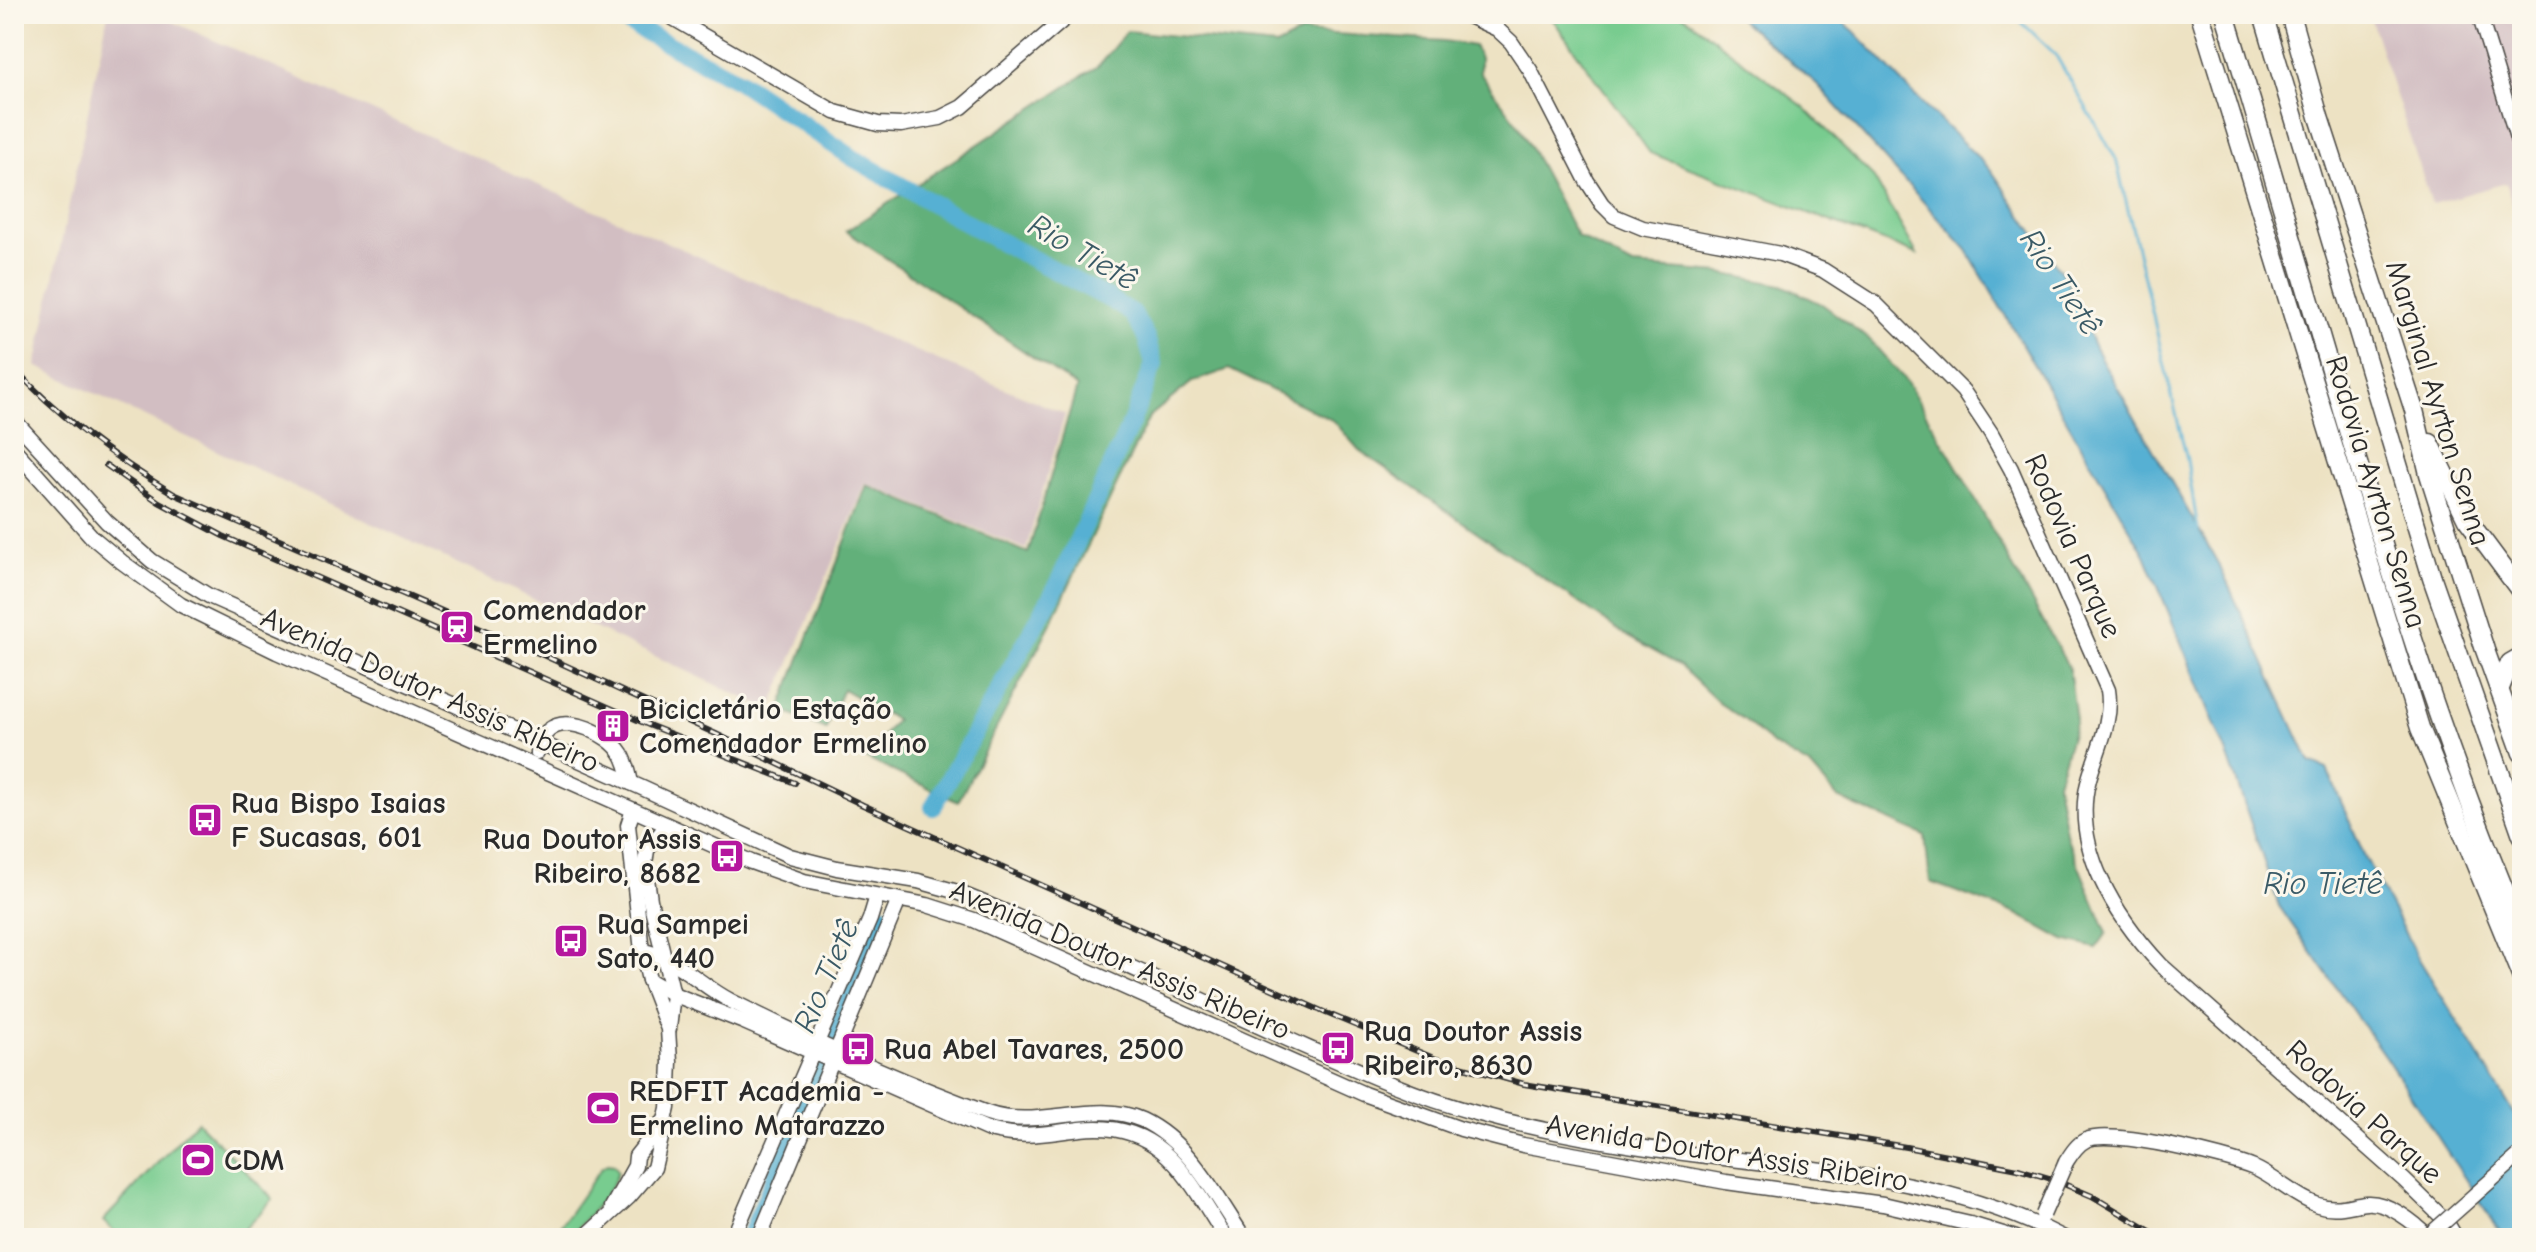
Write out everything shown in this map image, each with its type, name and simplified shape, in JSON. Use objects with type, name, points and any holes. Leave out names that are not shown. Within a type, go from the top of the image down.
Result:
[{"type":"highway","name":"Rodovia Ayrton Senna","points":[[2200,14],[2420,728],[2522,978]]},
{"type":"highway","name":"Rodovia Ayrton Senna","points":[[2225,14],[2364,484],[2425,675],[2474,816],[2522,932]]},
{"type":"highway","name":"Rodovia Ayrton Senna","points":[[2263,14],[2432,578],[2522,835]]},
{"type":"highway","points":[[2279,14],[2340,268]]},
{"type":"highway","name":"Marginal Ayrton Senna","points":[[2290,14],[2414,410],[2429,474],[2485,650],[2522,753]]},
{"type":"highway","points":[[2414,410],[2467,519],[2522,593]]},
{"type":"highway","points":[[2500,688],[2510,663],[2522,656]]},
{"type":"main road","points":[[666,14],[835,112],[878,124],[901,125],[931,120],[962,107],[1070,14]]},
{"type":"main road","name":"Rodovia Parque","points":[[1464,14],[1497,29],[1511,42],[1530,70],[1587,181],[1614,216],[1643,228],[1780,254],[1823,270],[1876,304],[1963,391],[2011,469],[2108,690],[2108,719],[2084,799],[2084,818],[2096,867],[2122,916],[2161,965],[2404,1180],[2446,1221],[2456,1238]]},
{"type":"main road","points":[[2479,14],[2522,154]]},
{"type":"main road","name":"Avenida Doutor Assis Ribeiro","points":[[14,420],[107,522],[178,578],[209,596],[790,856],[945,888],[1437,1101],[1550,1131],[1918,1186],[2041,1220],[2064,1238]]},
{"type":"main road","name":"Avenida Doutor Assis Ribeiro","points":[[14,449],[92,537],[181,605],[277,652],[751,862],[804,881],[899,900],[974,920],[1364,1094],[1461,1129],[1523,1145],[1726,1182],[1883,1204],[2016,1238]]},
{"type":"main road","points":[[532,764],[547,731],[568,723],[607,740],[618,749],[631,783]]},
{"type":"main road","points":[[584,1238],[629,1197],[656,1165],[670,1083],[668,1029],[649,980],[642,951],[628,825],[633,810],[647,804],[673,802]]},
{"type":"main road","points":[[667,825],[647,850],[645,864],[650,900],[673,994],[672,1019],[668,1029]]},
{"type":"main road","points":[[733,1238],[899,900],[903,878]]},
{"type":"main road","points":[[759,1238],[877,896]]},
{"type":"main road","points":[[642,951],[666,959],[724,997],[825,1052],[968,1122],[1007,1135],[1025,1137],[1104,1128],[1143,1137],[1175,1162],[1226,1238]]},
{"type":"main road","points":[[649,980],[673,994],[719,1012],[1011,1119],[1101,1114],[1140,1119],[1165,1135],[1187,1156],[1244,1238]]},
{"type":"main road","points":[[719,1012],[724,997]]},
{"type":"main road","points":[[606,1217],[664,1119]]},
{"type":"main road","points":[[2041,1220],[2066,1162],[2079,1145],[2098,1137],[2127,1136],[2254,1168],[2296,1195],[2329,1208],[2365,1203],[2379,1205],[2415,1225],[2428,1238],[2522,1153]]},
{"type":"main road","points":[[637,1160],[649,1152],[655,1158]]},
{"type":"main road","points":[[637,1160],[642,1173],[649,1172]]},
{"type":"main road","points":[[1883,1204],[1893,1196],[1918,1186]]},
{"type":"shaded area","points":[[108,14],[155,14],[794,299],[1065,414],[1026,549],[866,483],[770,710],[36,366]]},
{"type":"shaded area","points":[[2369,14],[2522,14],[2522,236],[2506,183],[2432,204]]},
{"type":"green space","points":[[1543,14],[1681,14],[1804,107],[1874,178],[1917,254],[1650,153],[1553,20]]},
{"type":"green space","points":[[1127,31],[1276,46],[1303,32],[1445,41],[1474,46],[1480,58],[1480,73],[1519,126],[1577,236],[1633,266],[1720,273],[1782,285],[1822,304],[1869,339],[1907,382],[2069,668],[2076,720],[2057,782],[2067,838],[2107,933],[2096,948],[2064,940],[2017,914],[1930,882],[1925,836],[1838,798],[1811,767],[1773,745],[1745,720],[1719,703],[1679,665],[1628,637],[1359,450],[1334,421],[1229,369],[1192,382],[1149,417],[1052,621],[958,802],[865,758],[896,720],[843,689],[826,729],[780,710],[867,485],[1028,553],[1077,387],[846,231],[1099,65]]},
{"type":"green space","name":"CDM","points":[[197,1121],[273,1199],[236,1238],[120,1238],[103,1221]]},
{"type":"green space","points":[[614,1165],[618,1171],[604,1197],[569,1238],[552,1238],[602,1167]]},
{"type":"water","name":"Rio Tietê","points":[[1734,14],[1833,14],[1854,31],[1991,170],[2067,281],[2095,348],[2220,567],[2310,762],[2327,769],[2365,857],[2417,956],[2522,1126],[2522,1238],[2504,1238],[2386,1058],[2279,906],[2229,759],[2145,555],[1967,250],[1817,84]]},
{"type":"waterway","name":"Rio Tietê","points":[[611,14],[739,81],[853,158],[995,239],[1111,300],[1133,314],[1146,337],[1154,364],[1131,423],[1057,586],[933,807]]},
{"type":"waterway","points":[[2013,14],[2055,54],[2116,159],[2187,460],[2198,530]]},
{"type":"waterway","name":"Rio Tietê","points":[[749,1238],[884,915]]},
{"type":"railway","points":[[14,368],[89,437],[174,494],[545,656],[863,805],[1326,1013],[1436,1059],[1524,1084],[1906,1147],[2018,1169],[2092,1196],[2162,1238]]},
{"type":"railway","points":[[106,465],[159,502],[223,536],[651,726],[795,783]]},
{"type":"place","name":"Comendador Ermelino","points":[[457,627]]},
{"type":"place","name":"Bicicletário Estação Comendador Ermelino","points":[[613,726]]},
{"type":"place","name":"Rua Bispo Isaias F Sucasas, 601","points":[[205,820]]},
{"type":"place","name":"Rua Doutor Assis Ribeiro, 8682","points":[[727,856]]},
{"type":"place","name":"Rua Sampei Sato, 440","points":[[571,941]]},
{"type":"place","name":"Rua Doutor Assis Ribeiro, 8630","points":[[1338,1048]]},
{"type":"place","name":"Rua Abel Tavares, 2500","points":[[858,1049]]},
{"type":"place","name":"REDFIT Academia - Ermelino Matarazzo","points":[[603,1108]]},
{"type":"place","name":"CDM","points":[[198,1160]]}]
